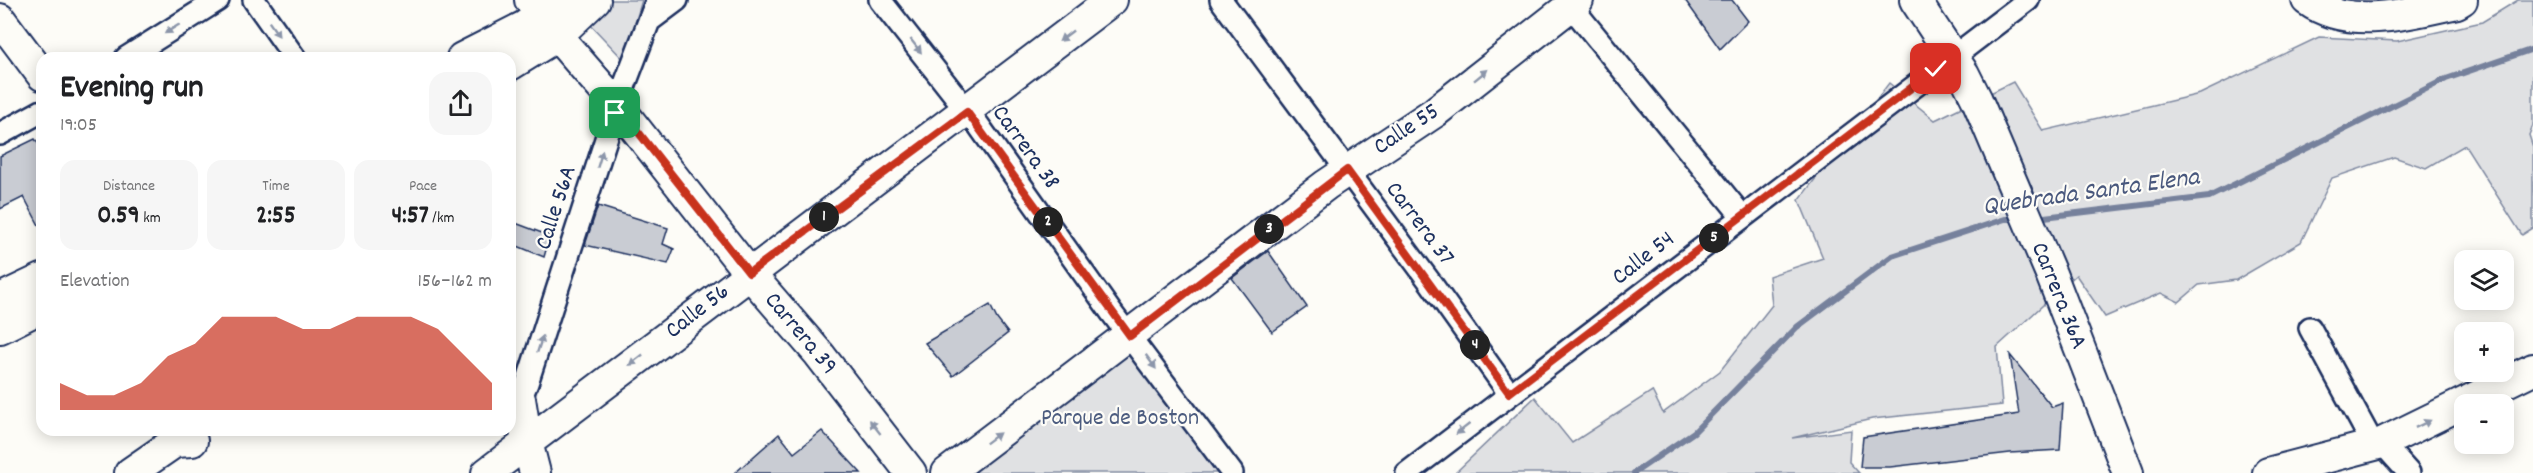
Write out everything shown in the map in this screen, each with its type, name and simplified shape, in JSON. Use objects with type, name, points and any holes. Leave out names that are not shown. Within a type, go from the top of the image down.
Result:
[{"type":"street","points":[[136,52],[218,0]]},
{"type":"street","points":[[254,0],[291,52]]},
{"type":"street","points":[[474,52],[547,13],[595,0]]},
{"type":"street","name":"Calle 56A","points":[[516,397],[534,360],[617,105],[657,0]]},
{"type":"street","points":[[649,21],[677,0]]},
{"type":"street","name":"Carrera 38","points":[[880,0],[967,112],[1232,473]]},
{"type":"street","name":"Calle 56","points":[[487,473],[749,273],[967,112],[1112,0]]},
{"type":"street","name":"Carrera 37","points":[[1221,0],[1509,393]]},
{"type":"street","name":"Carrera 36A","points":[[1915,0],[1953,57],[1977,100],[2051,274],[2128,473]]},
{"type":"street","name":"Calle 54","points":[[1407,473],[1509,393],[2028,0]]},
{"type":"street","points":[[2314,5],[2355,17],[2402,15],[2462,0]]},
{"type":"street","points":[[1572,2],[1742,216]]},
{"type":"street","name":"Calle 55","points":[[947,473],[1347,170],[1435,112],[1572,2]]},
{"type":"street","points":[[516,57],[547,13]]},
{"type":"street","name":"Carrera 39","points":[[547,13],[749,273],[819,354],[911,473]]},
{"type":"street","points":[[0,19],[36,67]]},
{"type":"street","points":[[0,134],[36,114]]},
{"type":"street","points":[[0,299],[36,282]]},
{"type":"street","points":[[0,328],[36,313]]},
{"type":"street","points":[[2310,328],[2378,444],[2409,473]]},
{"type":"street","points":[[2268,473],[2378,444],[2533,369]]},
{"type":"street","points":[[516,403],[535,473]]},
{"type":"street","points":[[130,473],[175,442],[193,436]]},
{"type":"street","points":[[157,473],[181,456],[197,436]]},
{"type":"green space","points":[[604,0],[642,0],[624,60],[586,20]]},
{"type":"green space","points":[[2518,0],[2533,0],[2533,125],[2529,135],[2533,147],[2533,228],[2522,235],[2465,145],[2426,168],[2394,157],[2332,178],[2301,242],[2236,280],[2199,285],[2179,302],[2161,293],[2105,317],[2076,275],[1997,347],[2002,405],[1872,419],[1792,438],[1851,430],[1849,462],[1859,473],[1455,473],[1535,397],[1572,443],[1652,391],[1663,413],[1720,371],[1772,305],[1769,276],[1823,258],[1799,200],[1889,83],[1935,120],[2013,82],[2043,131],[2200,94],[2319,37],[2397,41],[2482,22]]},
{"type":"green space","name":"Parque de Boston","points":[[1130,344],[1227,473],[959,473]]},
{"type":"building","points":[[1685,0],[1732,0],[1748,21],[1720,49]]},
{"type":"building","points":[[36,140],[36,220],[24,197],[0,209],[0,156]]},
{"type":"building","points":[[598,206],[668,228],[663,244],[674,249],[668,264],[585,245]]},
{"type":"building","points":[[516,223],[550,236],[544,257],[516,245]]},
{"type":"building","points":[[1268,251],[1307,307],[1272,332],[1232,278]]},
{"type":"building","points":[[990,305],[1008,333],[953,376],[925,343]]},
{"type":"building","points":[[2010,355],[2052,407],[2063,403],[2060,450],[2010,453],[1890,467],[1860,467],[1863,437],[2019,414]]},
{"type":"building","points":[[822,431],[861,473],[735,473],[779,434],[794,453]]},
{"type":"waterway","name":"Quebrada Santa Elena","points":[[2036,218],[2209,197],[2446,79],[2533,49]]},
{"type":"waterway","name":"Quebrada Santa Elena","points":[[1634,473],[1694,432],[1797,327],[1892,256],[2005,219],[2017,219]]},
{"type":"route","points":[[615,113],[617,105],[749,273],[967,112],[1130,336],[1347,170],[1509,393],[1553,362],[1936,69]]}]
